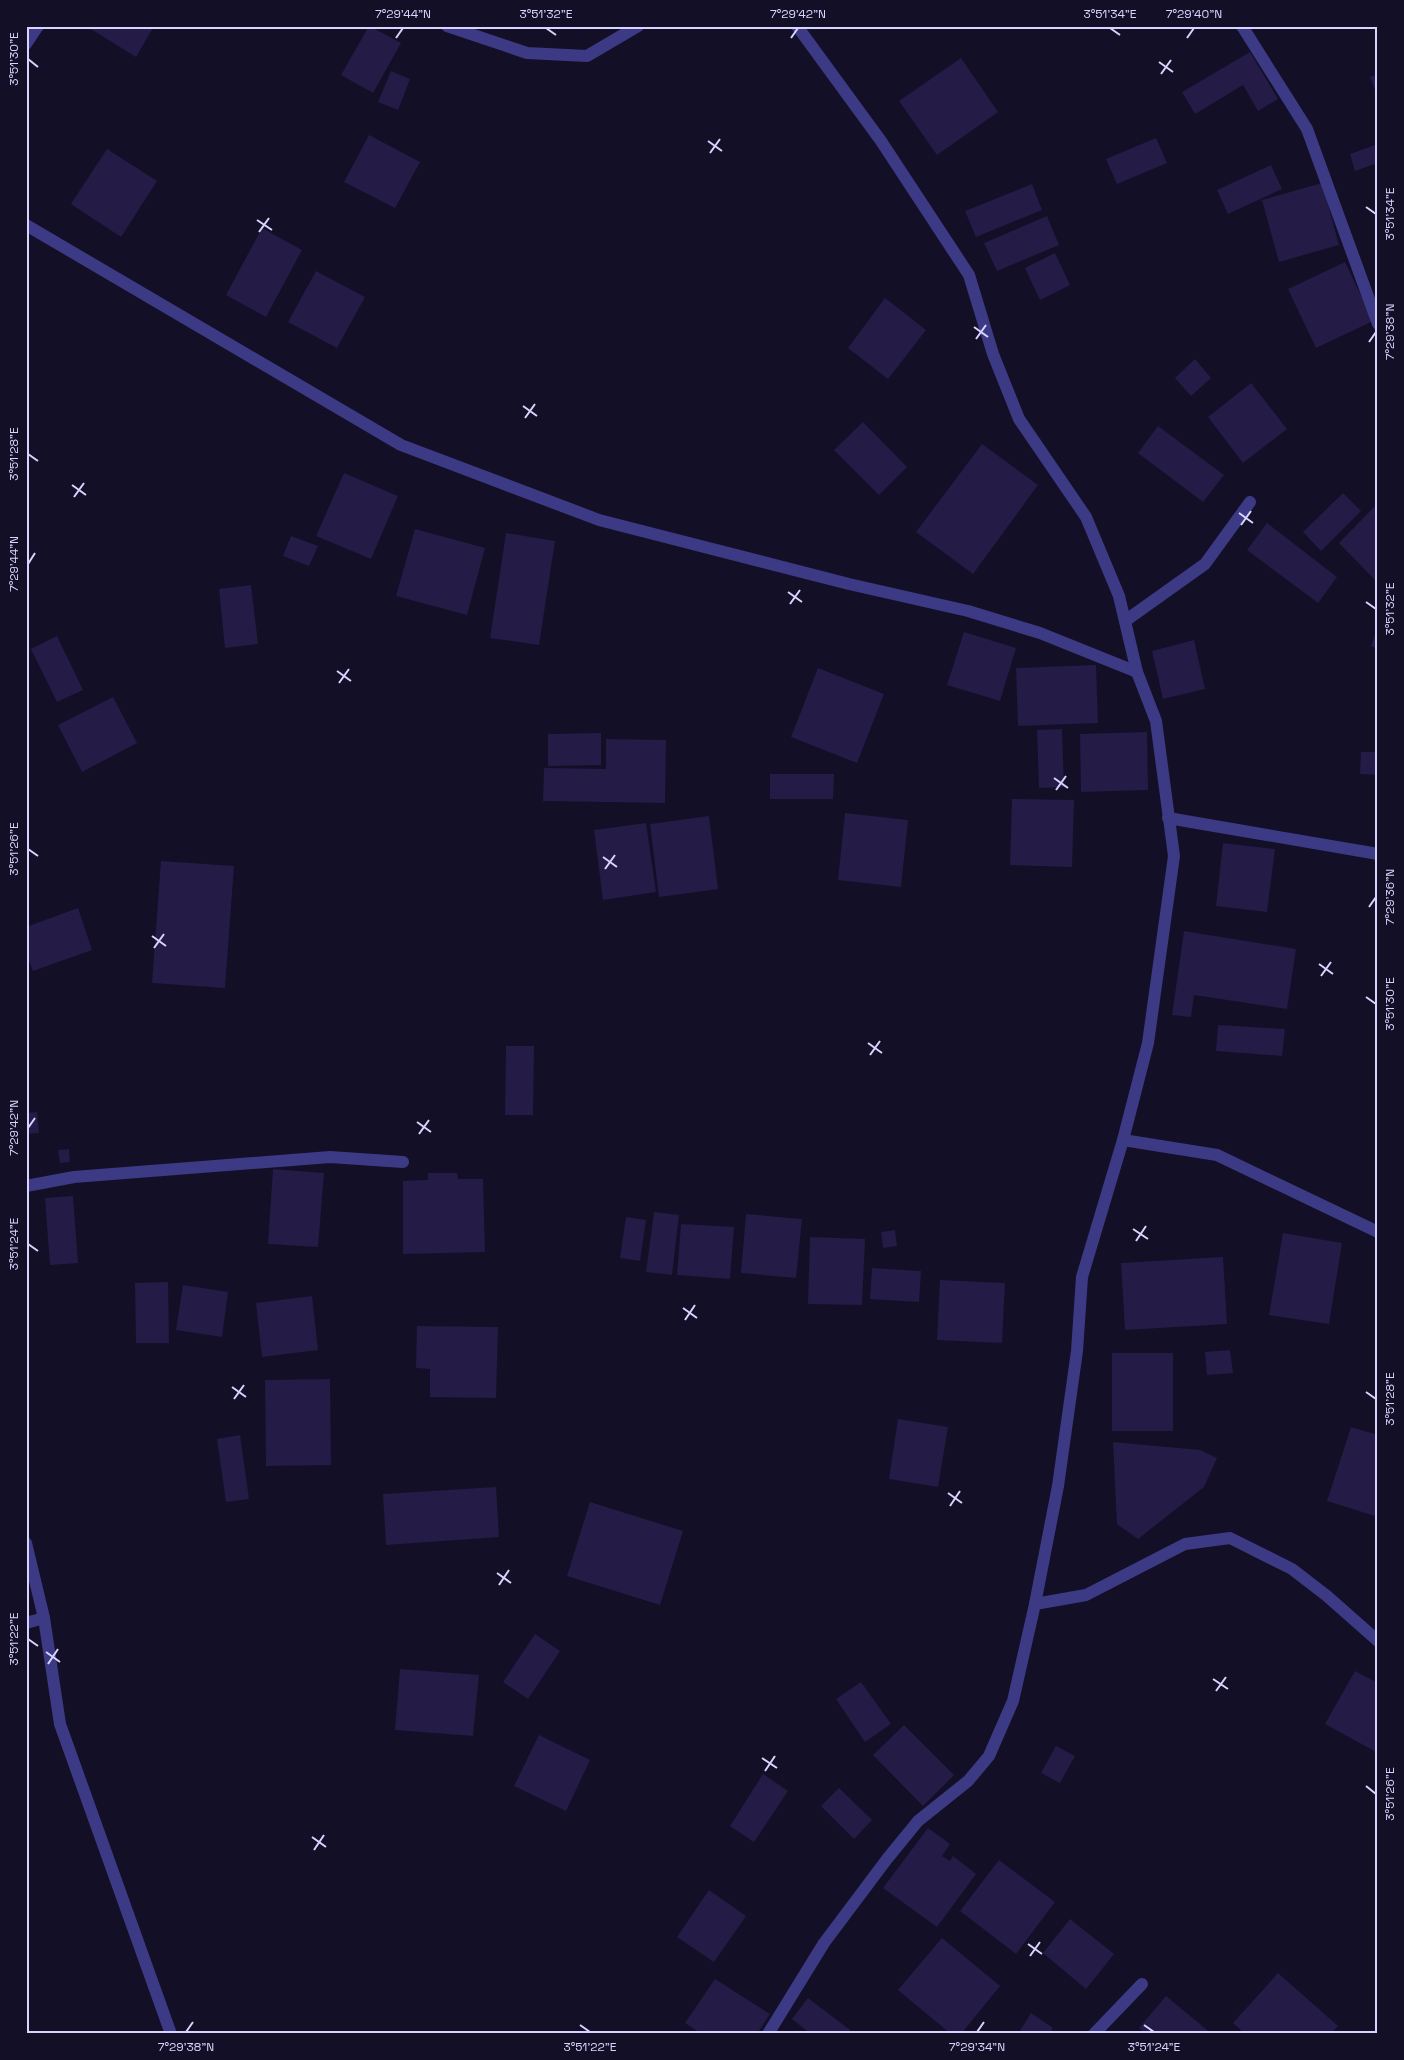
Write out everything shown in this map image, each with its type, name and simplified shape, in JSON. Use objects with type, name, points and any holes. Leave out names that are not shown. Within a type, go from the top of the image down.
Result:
[{"type":"street","points":[[26,44],[38,26]]},
{"type":"street","points":[[447,26],[527,53],[587,56],[638,26]]},
{"type":"street","points":[[768,2034],[824,1943],[887,1859],[918,1822],[968,1781],[989,1756],[1013,1701],[1035,1604],[1058,1486],[1077,1352],[1082,1277],[1123,1140],[1150,1033],[1174,856],[1156,721],[1138,672],[1116,588],[1086,517],[1018,419],[993,354],[969,275],[880,141],[797,26]]},
{"type":"street","points":[[1242,26],[1307,129],[1378,324]]},
{"type":"street","points":[[26,225],[400,445],[599,520],[849,584],[968,611],[1040,634],[1138,672]]},
{"type":"street","points":[[1125,621],[1205,564],[1250,502]]},
{"type":"street","points":[[1168,818],[1378,854]]},
{"type":"street","points":[[1123,1140],[1217,1155],[1378,1232]]},
{"type":"street","points":[[26,1186],[74,1177],[330,1157],[403,1162]]},
{"type":"street","points":[[1035,1604],[1086,1595],[1185,1544],[1230,1538],[1292,1569],[1327,1596],[1378,1641]]},
{"type":"street","points":[[26,1543],[44,1618],[60,1724],[171,2034]]},
{"type":"street","points":[[26,1622],[44,1618]]},
{"type":"street","points":[[1094,2034],[1142,1984]]},
{"type":"building","points":[[86,26],[154,26],[136,57]]},
{"type":"building","points":[[369,26],[401,43],[373,93],[341,75]]},
{"type":"building","points":[[1250,52],[1278,99],[1258,111],[1243,85],[1195,114],[1182,92]]},
{"type":"building","points":[[961,58],[998,112],[937,155],[899,101]]},
{"type":"building","points":[[391,71],[410,79],[398,110],[378,102]]},
{"type":"building","points":[[1378,74],[1378,98],[1370,77]]},
{"type":"building","points":[[369,135],[420,162],[395,208],[344,182]]},
{"type":"building","points":[[1156,138],[1167,163],[1117,184],[1106,159]]},
{"type":"building","points":[[1378,144],[1378,163],[1355,171],[1350,154]]},
{"type":"building","points":[[107,149],[157,181],[121,237],[71,204]]},
{"type":"building","points":[[1271,165],[1282,189],[1228,214],[1217,190]]},
{"type":"building","points":[[1322,183],[1339,245],[1279,262],[1262,200]]},
{"type":"building","points":[[1032,184],[1042,210],[976,237],[965,211]]},
{"type":"building","points":[[1047,216],[1059,245],[997,271],[984,243]]},
{"type":"building","points":[[262,228],[302,250],[266,317],[226,295]]},
{"type":"building","points":[[1055,253],[1070,285],[1040,300],[1025,268]]},
{"type":"building","points":[[1345,262],[1373,321],[1316,348],[1288,289]]},
{"type":"building","points":[[316,271],[365,297],[337,348],[288,322]]},
{"type":"building","points":[[885,298],[926,330],[888,379],[848,348]]},
{"type":"building","points":[[1195,359],[1211,378],[1191,396],[1175,378]]},
{"type":"building","points":[[1251,383],[1287,429],[1243,463],[1208,417]]},
{"type":"building","points":[[863,422],[907,467],[879,495],[834,450]]},
{"type":"building","points":[[1158,426],[1224,475],[1203,502],[1138,453]]},
{"type":"building","points":[[982,444],[1038,485],[973,574],[916,532]]},
{"type":"building","points":[[344,473],[398,496],[371,559],[316,536]]},
{"type":"building","points":[[1343,493],[1361,511],[1321,551],[1303,532]]},
{"type":"building","points":[[1378,503],[1378,583],[1339,543]]},
{"type":"building","points":[[1267,523],[1337,577],[1318,603],[1247,550]]},
{"type":"building","points":[[415,529],[485,548],[467,615],[396,596]]},
{"type":"building","points":[[506,533],[555,541],[539,645],[490,638]]},
{"type":"building","points":[[291,536],[318,546],[309,566],[283,556]]},
{"type":"building","points":[[251,585],[258,644],[225,648],[219,589]]},
{"type":"building","points":[[1378,626],[1378,649],[1371,646]]},
{"type":"building","points":[[964,632],[1016,648],[1000,701],[947,685]]},
{"type":"building","points":[[57,636],[83,690],[57,702],[31,649]]},
{"type":"building","points":[[1194,640],[1205,689],[1163,699],[1152,651]]},
{"type":"building","points":[[1096,665],[1098,723],[1018,726],[1016,668]]},
{"type":"building","points":[[818,668],[884,694],[857,763],[791,737]]},
{"type":"building","points":[[113,697],[137,743],[82,772],[58,725]]},
{"type":"building","points":[[1062,729],[1064,787],[1039,788],[1037,730]]},
{"type":"building","points":[[1147,732],[1148,790],[1081,792],[1080,734]]},
{"type":"building","points":[[601,733],[601,765],[548,766],[548,734]]},
{"type":"building","points":[[606,739],[666,740],[665,803],[543,801],[544,768],[606,769]]},
{"type":"building","points":[[1361,752],[1378,752],[1378,775],[1360,774]]},
{"type":"building","points":[[770,774],[834,774],[833,799],[770,799]]},
{"type":"building","points":[[1012,799],[1074,800],[1072,867],[1010,865]]},
{"type":"building","points":[[845,813],[908,820],[901,887],[838,880]]},
{"type":"building","points":[[709,816],[718,889],[659,897],[650,824]]},
{"type":"building","points":[[646,823],[656,892],[603,900],[594,830]]},
{"type":"building","points":[[1223,843],[1275,849],[1267,912],[1216,906]]},
{"type":"building","points":[[161,861],[234,866],[225,988],[152,983]]},
{"type":"building","points":[[78,908],[92,950],[33,971],[26,953],[26,927]]},
{"type":"building","points":[[1184,931],[1296,949],[1287,1009],[1194,995],[1191,1017],[1172,1015]]},
{"type":"building","points":[[1218,1025],[1285,1029],[1282,1056],[1216,1051]]},
{"type":"building","points":[[506,1046],[534,1046],[533,1115],[505,1115]]},
{"type":"building","points":[[37,1112],[39,1133],[26,1134],[26,1113]]},
{"type":"building","points":[[69,1149],[70,1162],[60,1163],[58,1150]]},
{"type":"building","points":[[273,1169],[324,1173],[318,1247],[268,1244]]},
{"type":"building","points":[[428,1173],[457,1173],[458,1179],[483,1179],[485,1252],[403,1254],[403,1181],[428,1180]]},
{"type":"building","points":[[73,1196],[78,1263],[50,1265],[45,1198]]},
{"type":"building","points":[[654,1212],[679,1215],[672,1275],[646,1272]]},
{"type":"building","points":[[746,1214],[802,1219],[796,1278],[741,1273]]},
{"type":"building","points":[[626,1217],[646,1220],[640,1261],[620,1258]]},
{"type":"building","points":[[681,1224],[734,1227],[730,1279],[677,1275]]},
{"type":"building","points":[[895,1230],[897,1246],[883,1248],[881,1232]]},
{"type":"building","points":[[1283,1233],[1342,1243],[1329,1324],[1269,1315]]},
{"type":"building","points":[[810,1237],[865,1239],[862,1305],[808,1304]]},
{"type":"building","points":[[1223,1257],[1227,1324],[1125,1330],[1121,1263]]},
{"type":"building","points":[[872,1268],[921,1271],[919,1302],[870,1299]]},
{"type":"building","points":[[940,1280],[1005,1283],[1002,1343],[937,1340]]},
{"type":"building","points":[[168,1282],[169,1343],[136,1343],[135,1283]]},
{"type":"building","points":[[183,1285],[228,1292],[222,1337],[176,1330]]},
{"type":"building","points":[[312,1296],[318,1350],[262,1357],[256,1303]]},
{"type":"building","points":[[417,1326],[498,1327],[496,1398],[430,1397],[430,1369],[416,1368]]},
{"type":"building","points":[[1230,1350],[1233,1373],[1207,1375],[1205,1352]]},
{"type":"building","points":[[1112,1353],[1173,1353],[1173,1431],[1112,1431]]},
{"type":"building","points":[[330,1379],[331,1465],[266,1466],[265,1380]]},
{"type":"building","points":[[898,1419],[948,1427],[938,1487],[889,1479]]},
{"type":"building","points":[[1351,1427],[1378,1435],[1378,1517],[1327,1501]]},
{"type":"building","points":[[240,1435],[249,1499],[226,1502],[217,1439]]},
{"type":"building","points":[[1113,1442],[1200,1450],[1217,1458],[1204,1487],[1138,1539],[1117,1524]]},
{"type":"building","points":[[496,1487],[499,1537],[386,1545],[383,1494]]},
{"type":"building","points":[[590,1502],[683,1531],[660,1605],[567,1576]]},
{"type":"building","points":[[535,1634],[560,1651],[528,1699],[503,1682]]},
{"type":"building","points":[[400,1669],[479,1675],[473,1736],[395,1730]]},
{"type":"building","points":[[1355,1671],[1378,1683],[1378,1753],[1325,1724]]},
{"type":"building","points":[[861,1682],[891,1724],[865,1742],[836,1699]]},
{"type":"building","points":[[904,1725],[954,1775],[923,1806],[873,1755]]},
{"type":"building","points":[[539,1735],[590,1760],[566,1811],[514,1786]]},
{"type":"building","points":[[1056,1746],[1075,1756],[1060,1783],[1041,1773]]},
{"type":"building","points":[[763,1774],[788,1791],[754,1842],[730,1826]]},
{"type":"building","points":[[839,1788],[872,1820],[854,1839],[821,1806]]},
{"type":"building","points":[[928,1828],[950,1844],[942,1856],[950,1861],[953,1856],[976,1874],[937,1927],[883,1888]]},
{"type":"building","points":[[999,1860],[1055,1902],[1016,1954],[960,1911]]},
{"type":"building","points":[[709,1890],[746,1916],[714,1962],[677,1937]]},
{"type":"building","points":[[1070,1919],[1114,1954],[1086,1989],[1043,1953]]},
{"type":"building","points":[[942,1938],[1000,1986],[961,2034],[951,2034],[898,1990]]},
{"type":"building","points":[[1278,1973],[1338,2026],[1331,2034],[1245,2034],[1233,2023]]},
{"type":"building","points":[[715,1979],[770,2014],[757,2034],[702,2034],[685,2023]]},
{"type":"building","points":[[1166,1996],[1212,2034],[1146,2034],[1139,2028]]},
{"type":"building","points":[[808,1998],[850,2030],[847,2034],[811,2034],[792,2019]]},
{"type":"building","points":[[1031,2013],[1053,2028],[1049,2034],[1018,2034]]}]
